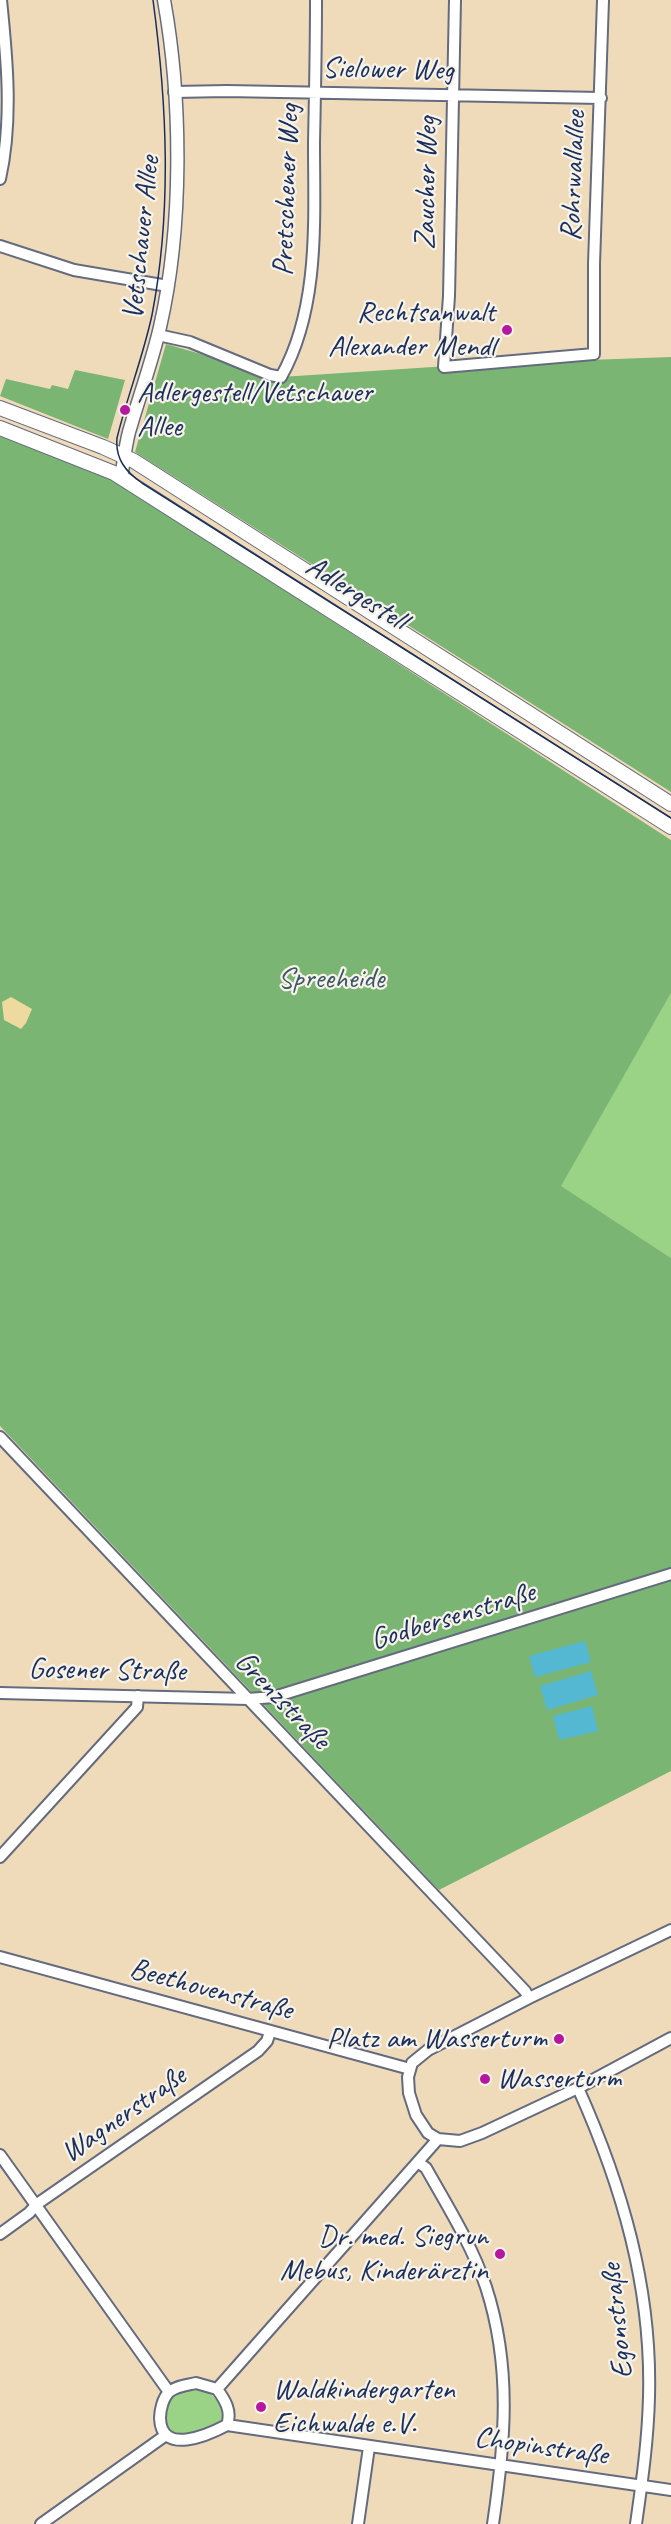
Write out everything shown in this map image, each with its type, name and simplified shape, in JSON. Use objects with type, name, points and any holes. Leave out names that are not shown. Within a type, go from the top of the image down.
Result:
[{"type":"main road","name":"Adlergestell","points":[[0,408],[124,456],[671,804]]},
{"type":"main road","name":"Adlergestell","points":[[0,428],[95,464],[121,477],[671,827]]},
{"type":"street","points":[[0,179],[4,154],[7,98],[1,0]]},
{"type":"street","name":"Vetschauer Allee","points":[[121,477],[124,456],[158,335],[168,286],[176,199],[174,92],[164,0]]},
{"type":"street","name":"Pretschener Weg","points":[[158,335],[190,342],[270,375],[281,377],[297,339],[310,279],[313,246],[316,0]]},
{"type":"street","name":"Zaucher Weg","points":[[455,0],[449,296],[444,367],[594,354]]},
{"type":"street","name":"Rohrwallallee","points":[[594,354],[594,264],[603,0]]},
{"type":"street","name":"Sielower Weg","points":[[174,92],[601,98]]},
{"type":"street","points":[[0,246],[74,270],[168,286]]},
{"type":"street","name":"Grenzstraße","points":[[0,1437],[519,1984],[529,1998]]},
{"type":"street","name":"Godbersenstraße","points":[[248,1699],[285,1695],[671,1574]]},
{"type":"street","name":"Gosener Straße","points":[[0,1693],[248,1699]]},
{"type":"street","points":[[0,1857],[137,1707],[138,1696]]},
{"type":"street","points":[[671,1930],[529,1998],[428,2050],[416,2059],[410,2069],[409,2093],[416,2114],[428,2133],[438,2139],[460,2141],[578,2088],[671,2038]]},
{"type":"street","name":"Beethovenstraße","points":[[0,1957],[410,2069]]},
{"type":"street","name":"Wagnerstraße","points":[[0,2234],[29,2213],[37,2204],[258,2051],[267,2041],[270,2032]]},
{"type":"street","name":"Egonstraße","points":[[578,2088],[602,2139],[621,2198],[632,2235],[642,2291],[649,2364],[649,2397],[646,2450],[636,2524]]},
{"type":"street","points":[[217,2389],[438,2139]]},
{"type":"street","points":[[0,2155],[169,2392]]},
{"type":"street","points":[[419,2163],[426,2168],[464,2235],[486,2287],[498,2336],[506,2402],[501,2466],[493,2524]]},
{"type":"street","points":[[196,2384],[217,2389],[226,2404],[229,2415],[227,2425],[215,2432],[182,2441],[166,2435],[160,2423],[160,2412],[169,2392],[184,2385],[196,2384]]},
{"type":"street","name":"Chopinstraße","points":[[227,2425],[671,2490]]},
{"type":"street","points":[[41,2524],[166,2435]]},
{"type":"street","points":[[358,2524],[369,2447]]},
{"type":"green space","points":[[166,344],[281,377],[478,364],[671,357],[671,792],[135,452]]},
{"type":"green space","points":[[75,370],[125,380],[108,439],[0,396],[6,379],[50,389],[52,385],[68,389]]},
{"type":"green space","name":"Spreeheide","points":[[0,435],[108,476],[671,840],[671,993],[561,1186],[671,1258],[671,1771],[439,1890],[0,1426]]},
{"type":"green space","points":[[671,993],[671,1258],[560,1186]]},
{"type":"green space","points":[[196,2388],[216,2399],[222,2420],[206,2430],[174,2436],[164,2422],[169,2401],[181,2391]]},
{"type":"sand","points":[[11,997],[32,1009],[21,1029],[4,1020],[2,1002]]},
{"type":"water","points":[[585,1641],[591,1662],[535,1677],[529,1656]]},
{"type":"water","points":[[591,1671],[598,1695],[547,1710],[540,1686]]},
{"type":"water","points":[[592,1706],[598,1731],[559,1740],[553,1716]]},
{"type":"tram line","points":[[153,0],[164,118],[163,237],[152,315],[117,438],[118,452],[123,464],[142,483],[671,818]]},
{"type":"place","name":"Rechtsanwalt Alexander Mendl","points":[[507,330]]},
{"type":"place","name":"Adlergestell/Vetschauer Allee","points":[[125,410]]},
{"type":"place","name":"Platz am Wasserturm","points":[[559,2039]]},
{"type":"place","name":"Wasserturm","points":[[485,2079]]},
{"type":"place","name":"Dr. med. Siegrun Mebus, Kinderärztin","points":[[500,2254]]},
{"type":"place","name":"Waldkindergarten Eichwalde e.V.","points":[[261,2407]]}]
